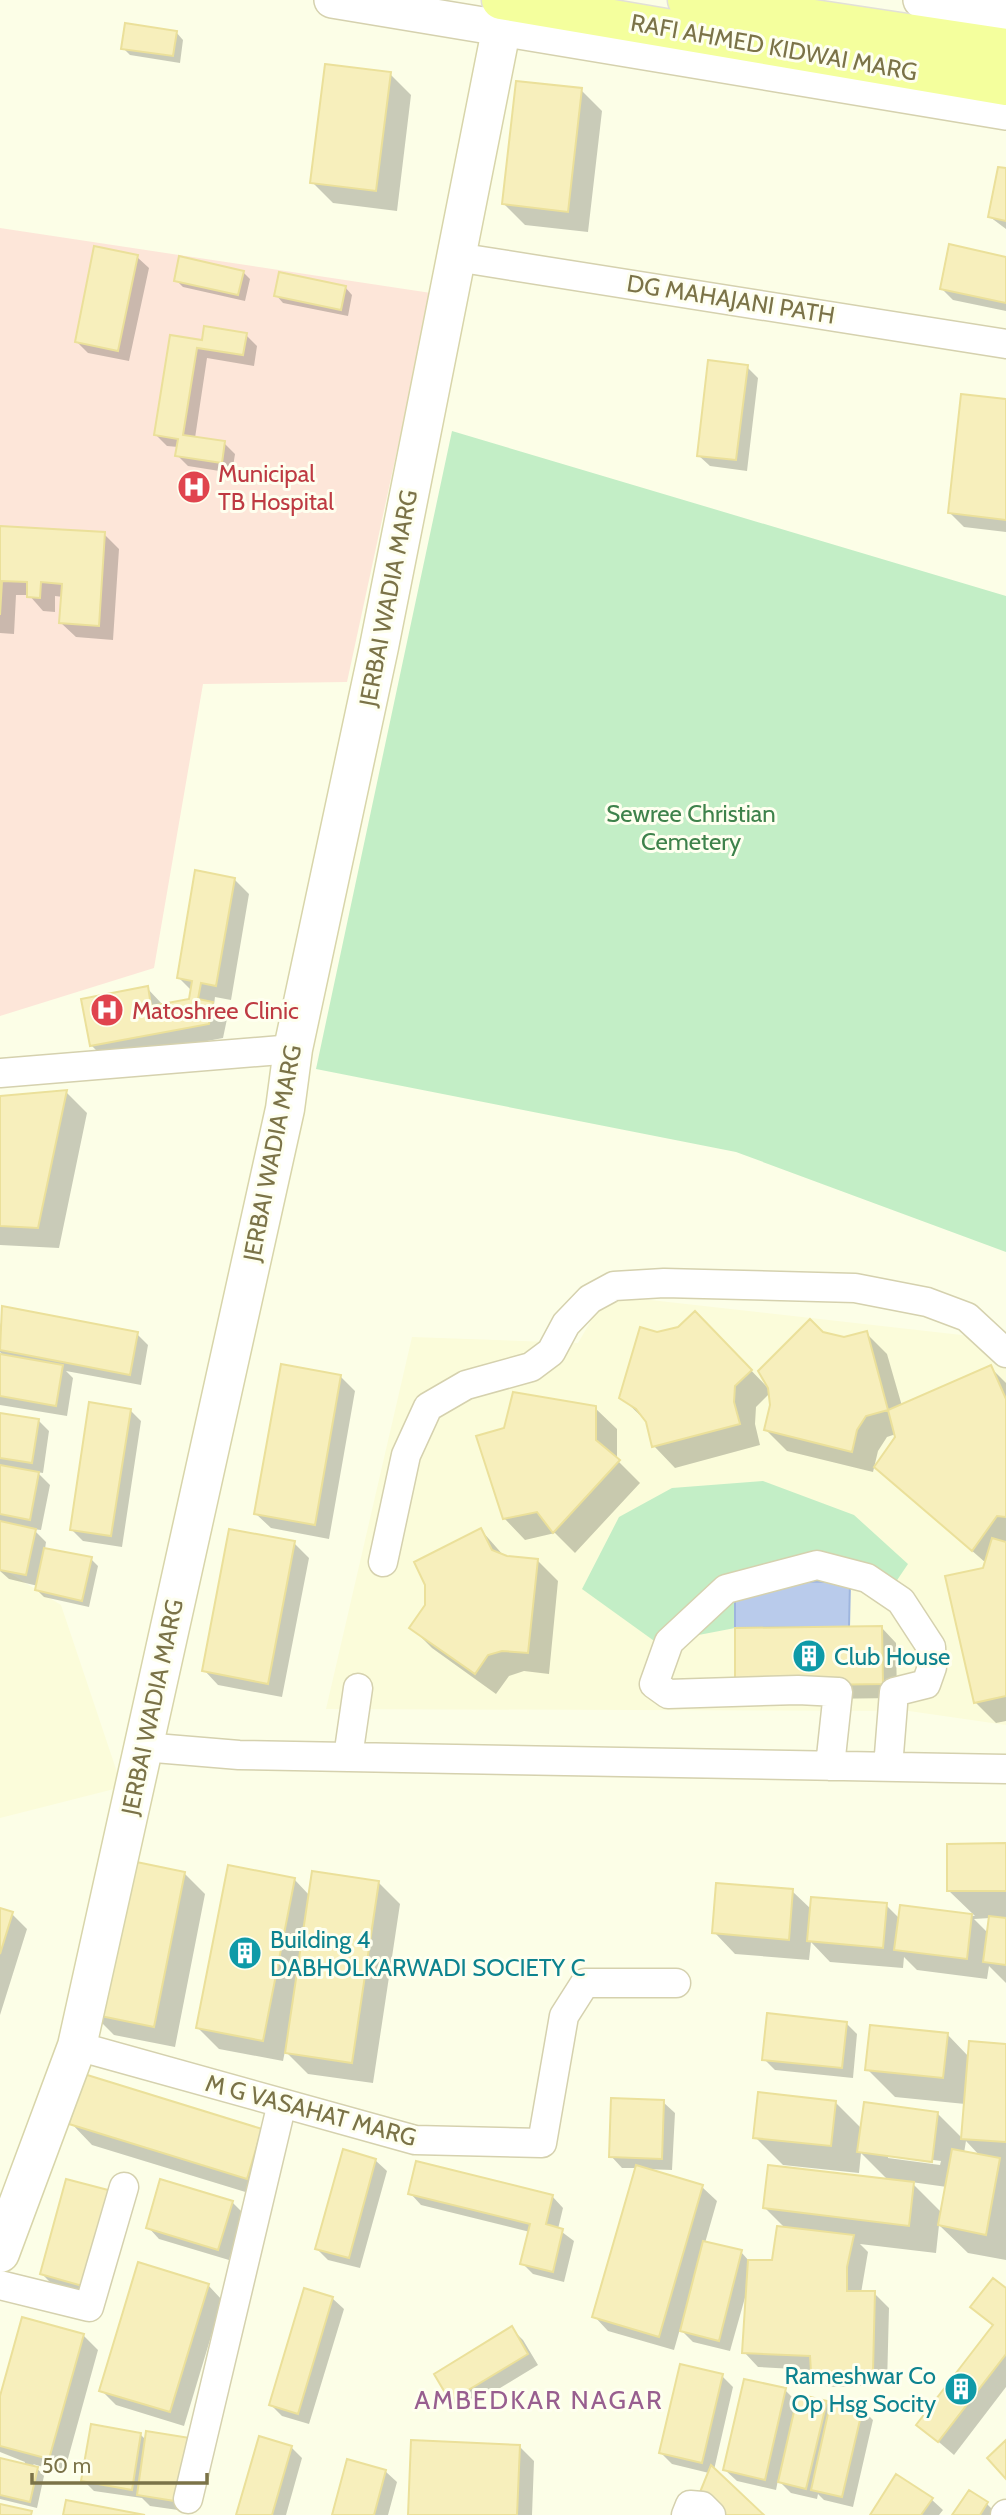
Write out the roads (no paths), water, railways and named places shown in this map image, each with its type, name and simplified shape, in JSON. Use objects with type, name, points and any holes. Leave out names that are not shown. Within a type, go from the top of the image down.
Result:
[{"type":"main road","points":[[687,0],[1006,48]]},
{"type":"main road","name":"RAFI AHMED KIDWAI MARG","points":[[505,7],[837,71],[1006,86]]},
{"type":"main road","name":"JERBAI WADIA MARG","points":[[0,2253],[77,2046],[285,1109],[293,1049],[379,647],[505,7]]},
{"type":"street","points":[[332,0],[505,7]]},
{"type":"street","points":[[921,0],[1006,15]]},
{"type":"street","points":[[837,71],[1006,112]]},
{"type":"street","name":"DG MAHAJANI PATH","points":[[456,257],[1006,344]]},
{"type":"street","points":[[0,1073],[293,1049]]},
{"type":"street","points":[[383,1562],[406,1455],[428,1408],[466,1385],[531,1367],[551,1352],[566,1324],[590,1299],[614,1286],[664,1283],[855,1288],[927,1302],[967,1317],[1006,1353]]},
{"type":"street","points":[[830,1766],[838,1692],[798,1690],[668,1694],[654,1684],[669,1642],[726,1589],[817,1565],[867,1578],[901,1601],[931,1647],[932,1667],[926,1684],[894,1692],[888,1767]]},
{"type":"street","points":[[348,1757],[358,1688]]},
{"type":"street","points":[[143,1747],[229,1754],[1006,1769]]},
{"type":"street","name":"M G VASAHAT MARG","points":[[77,2046],[415,2140],[542,2143],[564,2016],[585,1983],[676,1983]]},
{"type":"street","points":[[188,2500],[282,2103]]},
{"type":"street","points":[[0,2285],[89,2307],[124,2187]]},
{"type":"street","points":[[686,2515],[690,2505],[702,2506],[711,2515]]},
{"type":"water","points":[[735,1581],[850,1582],[849,1627],[735,1628]]},
{"type":"place","name":"Municipal TB Hospital","points":[[194,487]]},
{"type":"place","name":"Matoshree Clinic","points":[[107,1010]]},
{"type":"place","name":"Club House","points":[[809,1656]]},
{"type":"place","name":"Building 4 DABHOLKARWADI SOCIETY C","points":[[245,1953]]},
{"type":"place","name":"Rameshwar Co Op Hsg Socity","points":[[961,2389]]},
{"type":"district","name":"AMBEDKAR NAGAR","points":[[539,2400]]},
{"type":"park label","name":"Sewree Christian Cemetery","points":[[691,827]]}]
